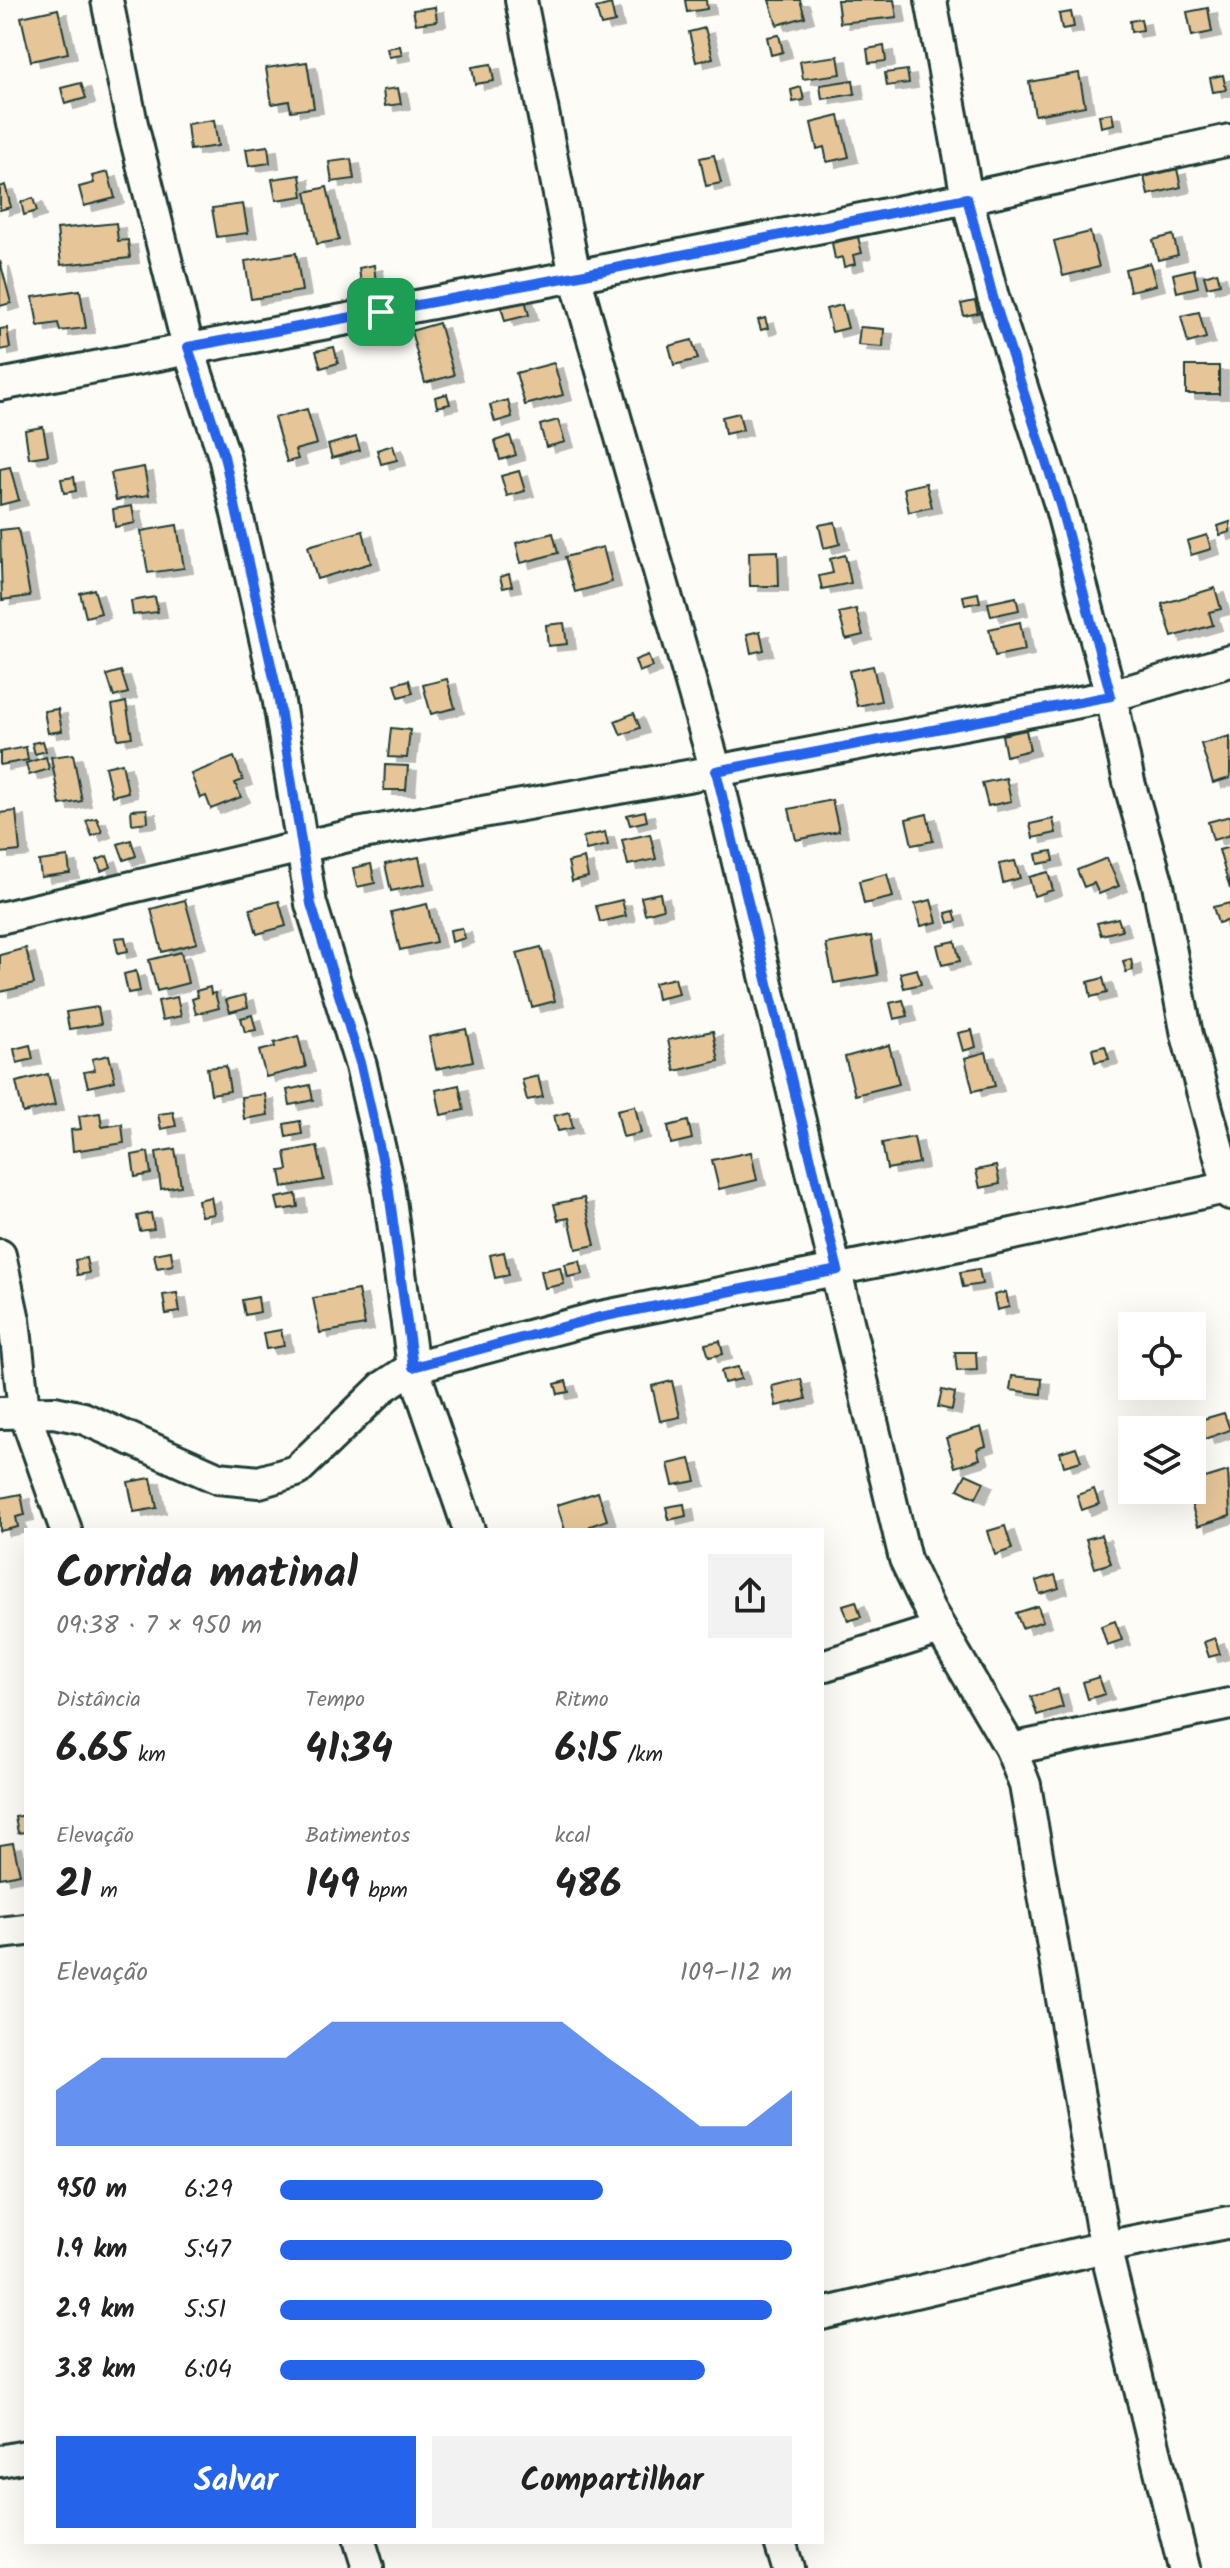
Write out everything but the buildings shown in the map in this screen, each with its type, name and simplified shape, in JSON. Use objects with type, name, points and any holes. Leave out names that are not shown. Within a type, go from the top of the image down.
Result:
[{"type":"street","points":[[107,0],[132,124],[188,347],[224,456],[241,531],[278,696],[311,904],[361,1066],[388,1185],[413,1367],[468,1528]]},
{"type":"street","points":[[521,0],[575,276],[716,771],[905,1559],[940,1629],[1011,1749],[1025,1785],[1105,2247],[1184,2568]]},
{"type":"street","points":[[12,1412],[54,1412],[83,1418],[218,1478],[259,1482],[296,1471],[383,1387],[413,1367],[596,1318],[1229,1189],[1187,1035],[1158,885],[1129,782],[1111,696],[1060,505],[993,297],[967,198],[931,0]]},
{"type":"street","points":[[0,385],[967,198],[1230,140]]},
{"type":"street","points":[[0,918],[357,834],[716,771],[1111,696],[1230,661]]},
{"type":"street","points":[[0,1255],[14,1320],[12,1412],[65,1528]]},
{"type":"street","points":[[824,1665],[940,1629]]},
{"type":"street","points":[[1011,1749],[1230,1704]]},
{"type":"street","points":[[0,1933],[24,1930]]},
{"type":"street","points":[[824,2314],[1105,2247],[1230,2222]]},
{"type":"street","points":[[0,2461],[24,2456]]},
{"type":"street","points":[[361,2544],[368,2568]]},
{"type":"street","points":[[781,2544],[788,2568]]},
{"type":"route","points":[[967,198],[993,297],[1060,505],[1111,696],[716,771],[838,1270],[596,1318],[413,1367],[388,1185],[361,1066],[311,904],[278,696],[224,456],[188,347],[381,312],[967,198]]}]
